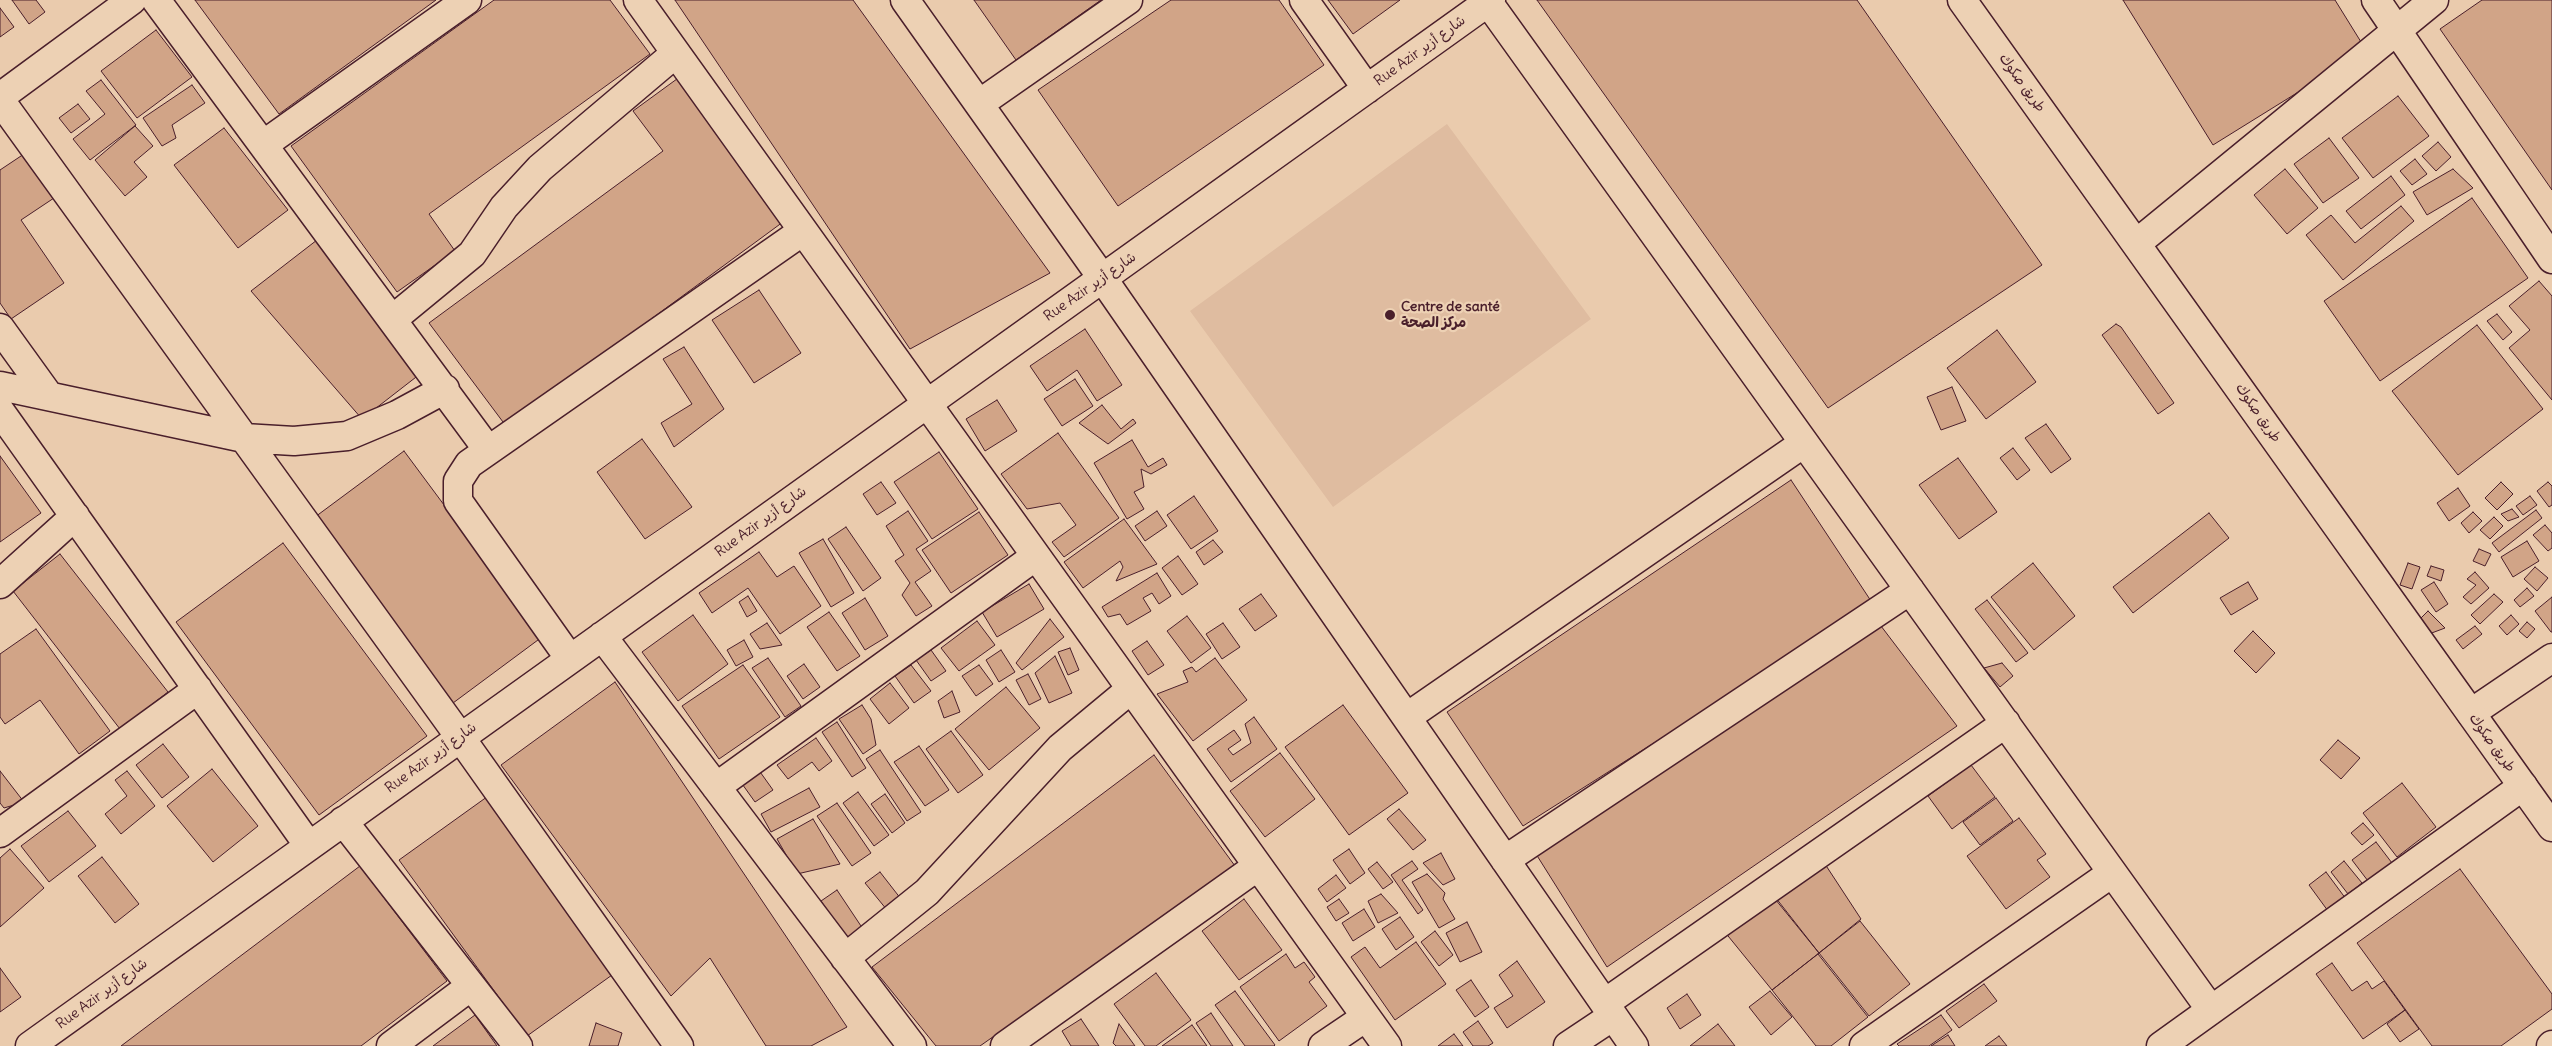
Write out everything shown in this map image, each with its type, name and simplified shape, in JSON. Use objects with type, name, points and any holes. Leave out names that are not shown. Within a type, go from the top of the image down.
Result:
[{"type":"street","points":[[156,0],[445,389],[488,450]]},
{"type":"street","points":[[264,145],[467,0]]},
{"type":"street","points":[[638,0],[1387,1046]]},
{"type":"street","points":[[905,0],[1102,279],[1634,1046]]},
{"type":"street","points":[[979,104],[1128,0]]},
{"type":"street","points":[[1304,0],[1367,89]]},
{"type":"street","name":"طريق صكوك","points":[[1962,0],[2552,827]]},
{"type":"street","points":[[2376,0],[2398,29],[2552,258]]},
{"type":"street","points":[[2137,243],[2434,0]]},
{"type":"street","points":[[1490,1],[2211,1010]]},
{"type":"street","name":"Rue Azir شارع أزير","points":[[30,1046],[1490,1]]},
{"type":"street","points":[[114,5],[0,98],[680,1046]]},
{"type":"street","points":[[393,319],[472,254],[504,208],[540,168],[676,53]]},
{"type":"street","points":[[570,659],[458,500],[458,480],[468,464],[803,231]]},
{"type":"street","points":[[0,328],[49,396]]},
{"type":"street","points":[[0,386],[244,438],[294,441],[347,436],[397,415],[445,389]]},
{"type":"street","points":[[0,411],[309,846]]},
{"type":"street","points":[[1407,718],[1804,443]]},
{"type":"street","points":[[0,584],[75,516]]},
{"type":"street","points":[[716,787],[1036,556]]},
{"type":"street","points":[[1505,860],[1910,590]]},
{"type":"street","points":[[602,636],[912,1046]]},
{"type":"street","points":[[2471,713],[2552,658]]},
{"type":"street","points":[[0,833],[198,689]]},
{"type":"street","points":[[845,958],[927,892],[1060,748],[1131,689]]},
{"type":"street","points":[[1568,1046],[1609,1010],[2006,723]]},
{"type":"street","points":[[2161,1046],[2523,786]]},
{"type":"street","points":[[344,821],[518,1046]]},
{"type":"street","points":[[1005,1046],[1258,866]]},
{"type":"street","points":[[1864,1046],[2112,873]]},
{"type":"street","points":[[391,1046],[471,986]]},
{"type":"street","points":[[1323,1046],[1366,1017]]},
{"type":"shaded area","name":"Centre de santé مركز الصحة","points":[[1447,124],[1591,319],[1333,507],[1190,311]]},
{"type":"building","points":[[12,0],[36,0],[45,12],[29,24]]},
{"type":"building","points":[[195,0],[436,0],[279,114]]},
{"type":"building","points":[[494,0],[610,0],[650,54],[429,214],[455,251],[397,292],[291,146]]},
{"type":"building","points":[[675,0],[853,0],[1050,273],[910,349]]},
{"type":"building","points":[[974,0],[1101,0],[1016,60]]},
{"type":"building","points":[[1171,0],[1279,0],[1324,65],[1118,206],[1038,90]]},
{"type":"building","points":[[1328,0],[1400,0],[1353,34]]},
{"type":"building","points":[[1537,0],[1857,0],[2042,265],[1828,408]]},
{"type":"building","points":[[2123,0],[2335,0],[2366,50],[2213,145]]},
{"type":"building","points":[[2482,0],[2552,0],[2552,190],[2440,29]]},
{"type":"building","points":[[0,8],[14,27],[0,37]]},
{"type":"building","points":[[156,30],[192,77],[137,118],[101,71]]},
{"type":"building","points":[[681,76],[787,219],[506,426],[429,323],[663,151],[633,111]]},
{"type":"building","points":[[101,80],[136,125],[90,160],[73,139],[105,114],[86,91]]},
{"type":"building","points":[[192,85],[205,103],[172,125],[176,138],[162,146],[143,118]]},
{"type":"building","points":[[2398,96],[2429,136],[2373,178],[2342,138]]},
{"type":"building","points":[[78,104],[90,119],[71,133],[59,118]]},
{"type":"building","points":[[135,126],[153,146],[134,162],[147,177],[125,196],[95,160]]},
{"type":"building","points":[[224,128],[288,210],[238,248],[174,165]]},
{"type":"building","points":[[2329,138],[2359,178],[2323,203],[2294,164]]},
{"type":"building","points":[[2438,142],[2451,157],[2436,171],[2422,156]]},
{"type":"building","points":[[27,152],[57,196],[21,220],[64,283],[11,319],[0,303],[0,170]]},
{"type":"building","points":[[2415,159],[2427,174],[2412,185],[2400,171]]},
{"type":"building","points":[[2285,169],[2318,208],[2287,234],[2254,195]]},
{"type":"building","points":[[2453,169],[2473,188],[2427,215],[2413,192]]},
{"type":"building","points":[[2391,176],[2405,195],[2361,229],[2346,211]]},
{"type":"building","points":[[2472,198],[2528,278],[2380,381],[2324,301]]},
{"type":"building","points":[[2401,206],[2414,221],[2343,280],[2306,235],[2331,215],[2355,243]]},
{"type":"building","points":[[317,240],[420,374],[362,419],[251,291]]},
{"type":"building","points":[[2539,281],[2552,296],[2552,400],[2509,348],[2530,330],[2509,306]]},
{"type":"building","points":[[759,290],[801,353],[754,383],[712,320]]},
{"type":"building","points":[[2497,314],[2512,332],[2503,340],[2487,321]]},
{"type":"building","points":[[2116,324],[2121,327],[2174,403],[2158,414],[2102,335]]},
{"type":"building","points":[[2477,325],[2543,409],[2458,475],[2392,391]]},
{"type":"building","points":[[1085,329],[1122,385],[1097,401],[1077,370],[1047,391],[1030,366]]},
{"type":"building","points":[[1997,330],[2036,382],[1986,419],[1947,368]]},
{"type":"building","points":[[684,347],[724,409],[674,447],[661,423],[692,404],[663,359]]},
{"type":"building","points":[[1075,379],[1093,406],[1062,426],[1044,399]]},
{"type":"building","points":[[1952,387],[1966,421],[1941,430],[1927,397]]},
{"type":"building","points":[[997,400],[1017,431],[985,451],[966,419]]},
{"type":"building","points":[[1102,405],[1121,429],[1133,419],[1136,423],[1108,444],[1079,423]]},
{"type":"building","points":[[2046,424],[2071,459],[2051,473],[2025,438]]},
{"type":"building","points":[[1058,433],[1119,518],[1064,557],[1052,542],[1076,525],[1060,503],[1027,509],[1001,474]]},
{"type":"building","points":[[642,439],[692,507],[645,539],[597,472]]},
{"type":"building","points":[[1132,440],[1148,467],[1163,458],[1167,465],[1151,474],[1141,469],[1144,487],[1134,492],[1144,509],[1127,519],[1094,463]]},
{"type":"building","points":[[2013,448],[2030,470],[2017,480],[2000,458]]},
{"type":"building","points":[[404,451],[542,637],[453,703],[315,517]]},
{"type":"building","points":[[939,452],[978,509],[932,539],[894,482]]},
{"type":"building","points":[[0,456],[41,513],[0,542]]},
{"type":"building","points":[[1958,458],[1997,512],[1959,539],[1919,485]]},
{"type":"building","points":[[1791,480],[1873,604],[1523,826],[1447,712]]},
{"type":"building","points":[[881,482],[896,503],[877,515],[863,494]]},
{"type":"building","points":[[2501,482],[2513,494],[2497,510],[2485,498]]},
{"type":"building","points":[[2548,482],[2552,486],[2552,505],[2549,507],[2537,491]]},
{"type":"building","points":[[2458,488],[2470,506],[2449,521],[2437,503]]},
{"type":"building","points":[[1194,496],[1218,531],[1191,549],[1167,515]]},
{"type":"building","points":[[2530,496],[2537,505],[2523,515],[2516,506]]},
{"type":"building","points":[[2512,509],[2519,517],[2508,521],[2501,514]]},
{"type":"building","points":[[2536,510],[2542,518],[2499,552],[2492,543]]},
{"type":"building","points":[[908,511],[928,541],[916,549],[931,571],[915,582],[932,606],[916,616],[902,595],[910,583],[895,561],[904,555],[886,526]]},
{"type":"building","points":[[1157,511],[1167,526],[1145,541],[1135,526]]},
{"type":"building","points":[[979,512],[1008,555],[951,593],[922,550]]},
{"type":"building","points":[[2473,512],[2482,521],[2469,533],[2461,523]]},
{"type":"building","points":[[2209,513],[2229,538],[2133,613],[2113,587]]},
{"type":"building","points":[[2494,517],[2503,526],[2490,539],[2480,530]]},
{"type":"building","points":[[1124,519],[1157,564],[1116,581],[1123,567],[1120,561],[1083,588],[1064,562]]},
{"type":"building","points":[[2545,525],[2552,533],[2552,548],[2548,551],[2533,535]]},
{"type":"building","points":[[846,527],[881,578],[863,591],[828,539]]},
{"type":"building","points":[[823,539],[854,593],[831,607],[799,553]]},
{"type":"building","points":[[1213,540],[1223,552],[1204,565],[1196,552]]},
{"type":"building","points":[[2527,541],[2539,561],[2513,577],[2501,557]]},
{"type":"building","points":[[283,543],[427,736],[319,815],[176,622]]},
{"type":"building","points":[[2479,549],[2491,554],[2485,566],[2473,561]]},
{"type":"building","points":[[759,552],[777,577],[794,566],[821,606],[780,634],[748,588],[712,613],[699,593]]},
{"type":"building","points":[[60,554],[168,692],[120,729],[13,591]]},
{"type":"building","points":[[1178,556],[1198,584],[1182,595],[1162,568]]},
{"type":"building","points":[[2033,563],[2075,616],[2034,650],[1991,597]]},
{"type":"building","points":[[2408,563],[2420,567],[2412,589],[2400,585]]},
{"type":"building","points":[[2431,566],[2444,570],[2441,581],[2427,576]]},
{"type":"building","points":[[2535,567],[2548,578],[2537,591],[2524,579]]},
{"type":"building","points":[[2475,572],[2489,588],[2471,604],[2463,597],[2476,585],[2467,579]]},
{"type":"building","points":[[1157,573],[1171,596],[1159,604],[1152,593],[1143,598],[1151,611],[1127,625],[1120,614],[1108,617],[1102,607]]},
{"type":"building","points":[[2248,582],[2258,599],[2231,615],[2220,598]]},
{"type":"building","points":[[2434,582],[2448,604],[2436,612],[2421,590]]},
{"type":"building","points":[[1029,584],[1044,609],[997,637],[982,612]]},
{"type":"building","points":[[2527,588],[2534,596],[2520,607],[2514,600]]},
{"type":"building","points":[[1261,594],[1277,616],[1255,631],[1239,609]]},
{"type":"building","points":[[2494,594],[2503,602],[2480,624],[2471,615]]},
{"type":"building","points":[[748,596],[757,611],[747,617],[739,602]]},
{"type":"building","points":[[2552,597],[2552,632],[2551,632],[2535,611]]},
{"type":"building","points":[[865,598],[888,636],[865,650],[842,613]]},
{"type":"building","points":[[1987,600],[2028,653],[2016,662],[1975,609]]},
{"type":"building","points":[[2428,611],[2445,628],[2429,634],[2417,622]]},
{"type":"building","points":[[829,612],[860,656],[837,671],[807,627]]},
{"type":"building","points":[[693,615],[728,664],[678,701],[642,652]]},
{"type":"building","points":[[2511,615],[2519,624],[2507,635],[2499,626]]},
{"type":"building","points":[[1187,616],[1211,648],[1191,663],[1167,631]]},
{"type":"building","points":[[1050,619],[1064,637],[1022,670],[1016,663]]},
{"type":"building","points":[[977,621],[995,645],[959,671],[941,648]]},
{"type":"building","points":[[2527,622],[2535,629],[2527,638],[2519,631]]},
{"type":"building","points":[[767,623],[782,645],[760,649],[750,634]]},
{"type":"building","points":[[1223,623],[1240,647],[1222,659],[1206,634]]},
{"type":"building","points":[[1881,626],[1957,726],[1607,967],[1536,854]]},
{"type":"building","points":[[2475,626],[2482,634],[2463,649],[2456,640]]},
{"type":"building","points":[[36,629],[110,731],[79,754],[40,700],[5,724],[0,717],[0,654]]},
{"type":"building","points":[[2253,631],[2275,653],[2256,673],[2234,651]]},
{"type":"building","points":[[744,640],[753,657],[736,666],[727,650]]},
{"type":"building","points":[[1147,641],[1164,665],[1148,675],[1132,651]]},
{"type":"building","points":[[1070,648],[1079,670],[1068,675],[1058,652]]},
{"type":"building","points":[[931,650],[946,671],[931,681],[916,660]]},
{"type":"building","points":[[1001,650],[1015,672],[999,682],[986,660]]},
{"type":"building","points":[[1055,656],[1072,693],[1049,703],[1035,673]]},
{"type":"building","points":[[768,658],[801,706],[785,717],[752,668]]},
{"type":"building","points":[[1215,658],[1247,700],[1193,741],[1157,694],[1188,682],[1183,671],[1192,667],[1196,672]]},
{"type":"building","points":[[2002,663],[2013,676],[2000,687],[1984,668]]},
{"type":"building","points":[[804,664],[820,687],[803,699],[787,676]]},
{"type":"building","points":[[743,665],[780,717],[719,759],[682,706]]},
{"type":"building","points":[[911,665],[931,691],[914,703],[895,676]]},
{"type":"building","points":[[979,665],[993,684],[976,696],[962,676]]},
{"type":"building","points":[[1028,674],[1041,699],[1029,705],[1016,680]]},
{"type":"building","points":[[615,682],[847,1027],[811,1046],[766,1046],[710,958],[671,996],[501,765]]},
{"type":"building","points":[[890,683],[909,708],[889,724],[870,699]]},
{"type":"building","points":[[1006,687],[1040,728],[989,770],[955,729]]},
{"type":"building","points":[[952,691],[960,712],[944,718],[938,701]]},
{"type":"building","points":[[862,705],[871,719],[876,745],[863,754],[839,719]]},
{"type":"building","points":[[1343,705],[1408,793],[1349,835],[1285,747]]},
{"type":"building","points":[[1254,717],[1277,749],[1231,782],[1207,749],[1234,730],[1241,740],[1228,749],[1233,755],[1251,743],[1245,724]]},
{"type":"building","points":[[837,722],[866,768],[852,777],[822,732]]},
{"type":"building","points":[[951,731],[983,775],[958,793],[926,749]]},
{"type":"building","points":[[816,738],[832,761],[819,771],[812,762],[788,779],[777,765]]},
{"type":"building","points":[[2338,740],[2360,758],[2341,779],[2320,760]]},
{"type":"building","points":[[163,744],[189,777],[162,798],[136,765]]},
{"type":"building","points":[[919,746],[949,790],[925,806],[894,762]]},
{"type":"building","points":[[880,750],[921,812],[907,821],[866,759]]},
{"type":"building","points":[[1280,753],[1315,799],[1265,837],[1230,791]]},
{"type":"building","points":[[1154,755],[1235,866],[980,1046],[936,1046],[872,967]]},
{"type":"building","points":[[1971,765],[1995,797],[1952,829],[1928,796]]},
{"type":"building","points":[[212,769],[258,826],[213,862],[167,806]]},
{"type":"building","points":[[758,769],[773,790],[755,802],[740,781]]},
{"type":"building","points":[[0,771],[24,802],[4,808],[0,803]]},
{"type":"building","points":[[127,771],[155,806],[121,834],[105,814],[127,796],[115,780]]},
{"type":"building","points":[[2402,783],[2436,827],[2397,857],[2363,813]]},
{"type":"building","points":[[809,788],[820,807],[771,832],[761,814]]},
{"type":"building","points":[[858,792],[889,835],[874,846],[843,803]]},
{"type":"building","points":[[491,794],[619,970],[527,1036],[399,860]]},
{"type":"building","points":[[885,794],[905,823],[892,833],[871,804]]},
{"type":"building","points":[[1996,798],[2013,821],[1980,845],[1963,822]]},
{"type":"building","points":[[837,803],[871,853],[852,866],[817,816]]},
{"type":"building","points":[[1399,809],[1426,840],[1413,850],[1387,819]]},
{"type":"building","points":[[68,811],[96,846],[49,882],[21,846]]},
{"type":"building","points":[[2019,818],[2046,854],[2037,860],[2050,877],[2006,909],[1967,856]]},
{"type":"building","points":[[813,819],[840,864],[797,874],[777,839]]},
{"type":"building","points":[[2363,823],[2374,835],[2362,845],[2351,833]]},
{"type":"building","points":[[2376,842],[2392,863],[2368,881],[2352,860]]},
{"type":"building","points":[[10,849],[44,888],[0,927],[0,858]]},
{"type":"building","points":[[1349,849],[1365,873],[1350,884],[1333,860]]},
{"type":"building","points":[[1441,853],[1455,879],[1443,885],[1423,863]]},
{"type":"building","points":[[102,857],[139,904],[115,923],[78,876]]},
{"type":"building","points":[[1412,861],[1418,869],[1402,880],[1423,910],[1418,914],[1391,875]]},
{"type":"building","points":[[1823,861],[1861,919],[1819,953],[1772,893]]},
{"type":"building","points":[[2344,861],[2362,883],[2348,894],[2331,872]]},
{"type":"building","points":[[1377,862],[1393,882],[1383,889],[1368,869]]},
{"type":"building","points":[[360,866],[447,981],[361,1046],[121,1046]]},
{"type":"building","points":[[2460,869],[2552,994],[2552,1009],[2501,1046],[2432,1046],[2357,943]]},
{"type":"building","points":[[880,872],[901,899],[887,910],[865,883]]},
{"type":"building","points":[[2326,872],[2346,899],[2328,911],[2309,885]]},
{"type":"building","points":[[1427,874],[1445,893],[1443,899],[1455,919],[1439,928],[1412,882]]},
{"type":"building","points":[[1336,875],[1346,888],[1327,902],[1318,889]]},
{"type":"building","points":[[837,890],[863,929],[847,940],[821,901]]},
{"type":"building","points":[[1381,894],[1398,913],[1378,923],[1368,901]]},
{"type":"building","points":[[1771,894],[1819,953],[1772,990],[1724,931]]},
{"type":"building","points":[[1244,899],[1282,950],[1239,980],[1202,931]]},
{"type":"building","points":[[1339,899],[1349,913],[1336,921],[1327,907]]},
{"type":"building","points":[[1364,909],[1375,927],[1353,941],[1342,923]]},
{"type":"building","points":[[1400,917],[1414,937],[1396,950],[1382,929]]},
{"type":"building","points":[[1860,921],[1910,984],[1869,1016],[1819,953]]},
{"type":"building","points":[[1467,922],[1482,952],[1460,962],[1446,933]]},
{"type":"building","points":[[1435,931],[1453,955],[1439,966],[1421,942]]},
{"type":"building","points":[[1416,942],[1446,984],[1395,1020],[1351,957],[1365,947],[1380,968]]},
{"type":"building","points":[[1286,954],[1295,968],[1304,962],[1315,977],[1309,982],[1327,1006],[1279,1041],[1240,987]]},
{"type":"building","points":[[1818,954],[1868,1017],[1831,1046],[1816,1046],[1772,990]]},
{"type":"building","points":[[1517,961],[1545,1002],[1507,1028],[1494,1008],[1513,996],[1499,975]]},
{"type":"building","points":[[2332,963],[2352,991],[2367,981],[2372,989],[2384,981],[2405,1010],[2363,1039],[2316,974]]},
{"type":"building","points":[[0,968],[21,997],[0,1012]]},
{"type":"building","points":[[1156,973],[1191,1020],[1156,1046],[1145,1046],[1114,1004]]},
{"type":"building","points":[[1471,980],[1489,1007],[1475,1017],[1456,990]]},
{"type":"building","points":[[1984,984],[1997,1001],[1959,1028],[1946,1011]]},
{"type":"building","points":[[1235,991],[1274,1046],[1245,1046],[1215,1005]]},
{"type":"building","points":[[1770,991],[1792,1017],[1771,1035],[1749,1007]]},
{"type":"building","points":[[1687,994],[1701,1015],[1680,1029],[1667,1008]]},
{"type":"building","points":[[2405,1010],[2419,1029],[2400,1042],[2387,1024]]},
{"type":"building","points":[[1211,1013],[1233,1046],[1211,1046],[1196,1023]]},
{"type":"building","points":[[475,1015],[497,1046],[433,1046]]},
{"type":"building","points":[[1941,1015],[1952,1030],[1929,1046],[1899,1046],[1897,1044]]},
{"type":"building","points":[[1081,1019],[1099,1046],[1071,1046],[1062,1031]]},
{"type":"building","points":[[1478,1021],[1493,1043],[1488,1046],[1473,1046],[1463,1032]]},
{"type":"building","points":[[596,1023],[622,1033],[618,1046],[589,1046]]},
{"type":"building","points":[[1119,1024],[1135,1046],[1116,1046],[1113,1043]]},
{"type":"building","points":[[1718,1024],[1735,1046],[1690,1046]]},
{"type":"building","points":[[1192,1025],[1207,1046],[1162,1046]]},
{"type":"building","points":[[1454,1034],[1463,1046],[1438,1046]]},
{"type":"building","points":[[1948,1035],[1955,1046],[1931,1046]]},
{"type":"building","points":[[1999,1036],[2007,1046],[1985,1046]]},
{"type":"place","name":"Centre de santé مركز الصحة","points":[[1390,315]]}]
